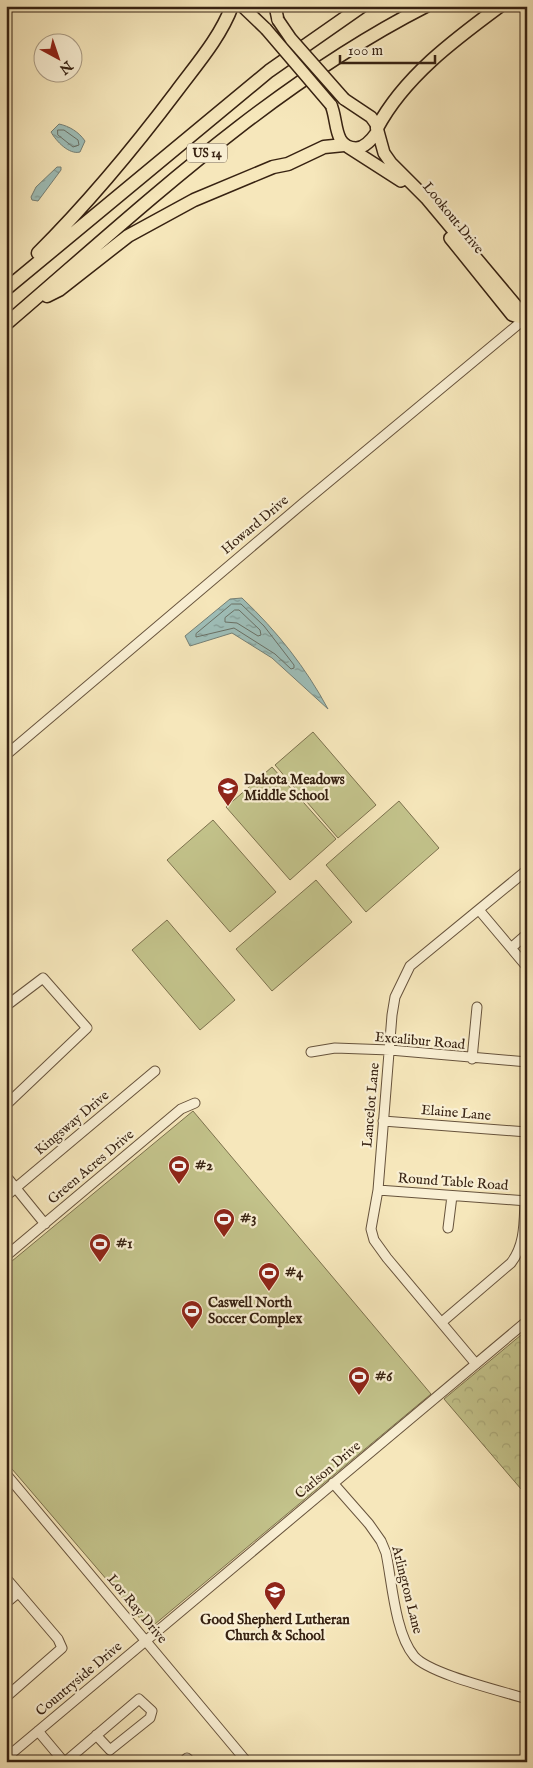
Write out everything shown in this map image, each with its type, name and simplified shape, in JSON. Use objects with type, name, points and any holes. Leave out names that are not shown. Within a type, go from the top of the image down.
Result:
[{"type":"highway","name":"US 14","points":[[9,286],[28,262],[80,211],[123,162],[208,49],[232,6]]},
{"type":"highway","name":"US 14","points":[[9,286],[261,77],[320,33],[362,6]]},
{"type":"highway","name":"US 14","points":[[6,324],[136,212],[254,116],[331,62],[426,6]]},
{"type":"highway","points":[[377,130],[385,114],[405,87],[450,45],[500,6]]},
{"type":"highway","points":[[22,310],[59,290],[128,236],[194,200],[274,167],[288,164],[324,147],[346,146]]},
{"type":"main road","points":[[242,6],[266,29],[331,105],[339,138],[346,146],[360,148],[365,146],[377,130]]},
{"type":"main road","name":"Lookout Drive","points":[[275,6],[278,20],[290,39],[323,78],[344,99],[371,117],[384,153],[391,163],[426,198],[519,309],[526,320]]},
{"type":"main road","name":"Lookout Drive","points":[[346,146],[386,169],[406,185],[424,203],[512,314],[526,320]]},
{"type":"street","name":"Howard Drive","points":[[6,755],[302,504],[526,320]]},
{"type":"street","name":"Lancelot Lane","points":[[476,1364],[374,1240],[371,1229],[378,1190],[395,998],[410,966],[527,870]]},
{"type":"street","points":[[479,910],[527,966]]},
{"type":"street","points":[[511,948],[527,934]]},
{"type":"street","points":[[6,1006],[43,978],[87,1028],[6,1105]]},
{"type":"street","points":[[472,1059],[477,1007]]},
{"type":"street","name":"Excalibur Road","points":[[311,1052],[335,1048],[390,1050],[472,1059],[527,1062]]},
{"type":"street","name":"Kingsway Drive","points":[[6,1196],[155,1071]]},
{"type":"street","name":"Green Acres Drive","points":[[6,1256],[181,1109],[195,1104]]},
{"type":"street","name":"Elaine Lane","points":[[383,1121],[527,1132]]},
{"type":"street","points":[[6,1176],[45,1224]]},
{"type":"street","name":"Round Table Road","points":[[378,1190],[526,1201]]},
{"type":"street","points":[[448,1228],[452,1196]]},
{"type":"street","points":[[442,1322],[518,1255],[522,1244],[526,1201]]},
{"type":"street","name":"Carlson Drive","points":[[146,1641],[527,1321]]},
{"type":"street","name":"Lor Ray Drive","points":[[6,1474],[247,1762]]},
{"type":"street","name":"Arlington Lane","points":[[333,1483],[381,1541],[386,1553],[403,1636],[415,1658],[438,1671],[527,1699]]},
{"type":"street","points":[[6,1578],[58,1639],[62,1648],[6,1697]]},
{"type":"street","points":[[6,1603],[18,1593]]},
{"type":"street","name":"Countryside Drive","points":[[6,1758],[146,1641]]},
{"type":"street","points":[[38,1731],[64,1762],[96,1735],[139,1699],[152,1711],[150,1718],[110,1750],[96,1735]]},
{"type":"street","points":[[183,1762],[188,1758],[191,1762]]},
{"type":"green space","points":[[313,732],[376,805],[338,838],[275,765]]},
{"type":"green space","points":[[272,767],[336,839],[290,880],[226,807]]},
{"type":"green space","points":[[399,801],[439,848],[366,912],[326,865]]},
{"type":"green space","points":[[213,820],[276,892],[230,932],[167,860]]},
{"type":"green space","points":[[316,880],[352,922],[272,991],[236,949]]},
{"type":"green space","points":[[167,920],[235,1000],[200,1030],[132,950]]},
{"type":"green space","name":"Caswell North Soccer Complex","points":[[193,1111],[431,1394],[149,1629],[6,1462],[6,1266]]},
{"type":"green space","points":[[527,1330],[527,1496],[444,1399]]},
{"type":"water","points":[[59,124],[74,130],[85,141],[80,152],[67,149],[53,136],[51,132]]},
{"type":"water","points":[[57,167],[61,167],[61,170],[38,201],[32,200],[31,197],[36,187]]},
{"type":"water","points":[[242,598],[290,650],[328,709],[272,658],[232,633],[190,646],[185,636],[230,599]]},
{"type":"place","name":"Dakota Meadows Middle School","points":[[228,807]]},
{"type":"place","name":"#2","points":[[179,1185]]},
{"type":"place","name":"#3","points":[[224,1238]]},
{"type":"place","name":"#1","points":[[100,1263]]},
{"type":"place","name":"#4","points":[[269,1292]]},
{"type":"place","name":"Caswell North Soccer Complex","points":[[192,1330]]},
{"type":"place","name":"#6","points":[[359,1396]]},
{"type":"place","name":"Good Shepherd Lutheran Church & School","points":[[275,1611]]}]
